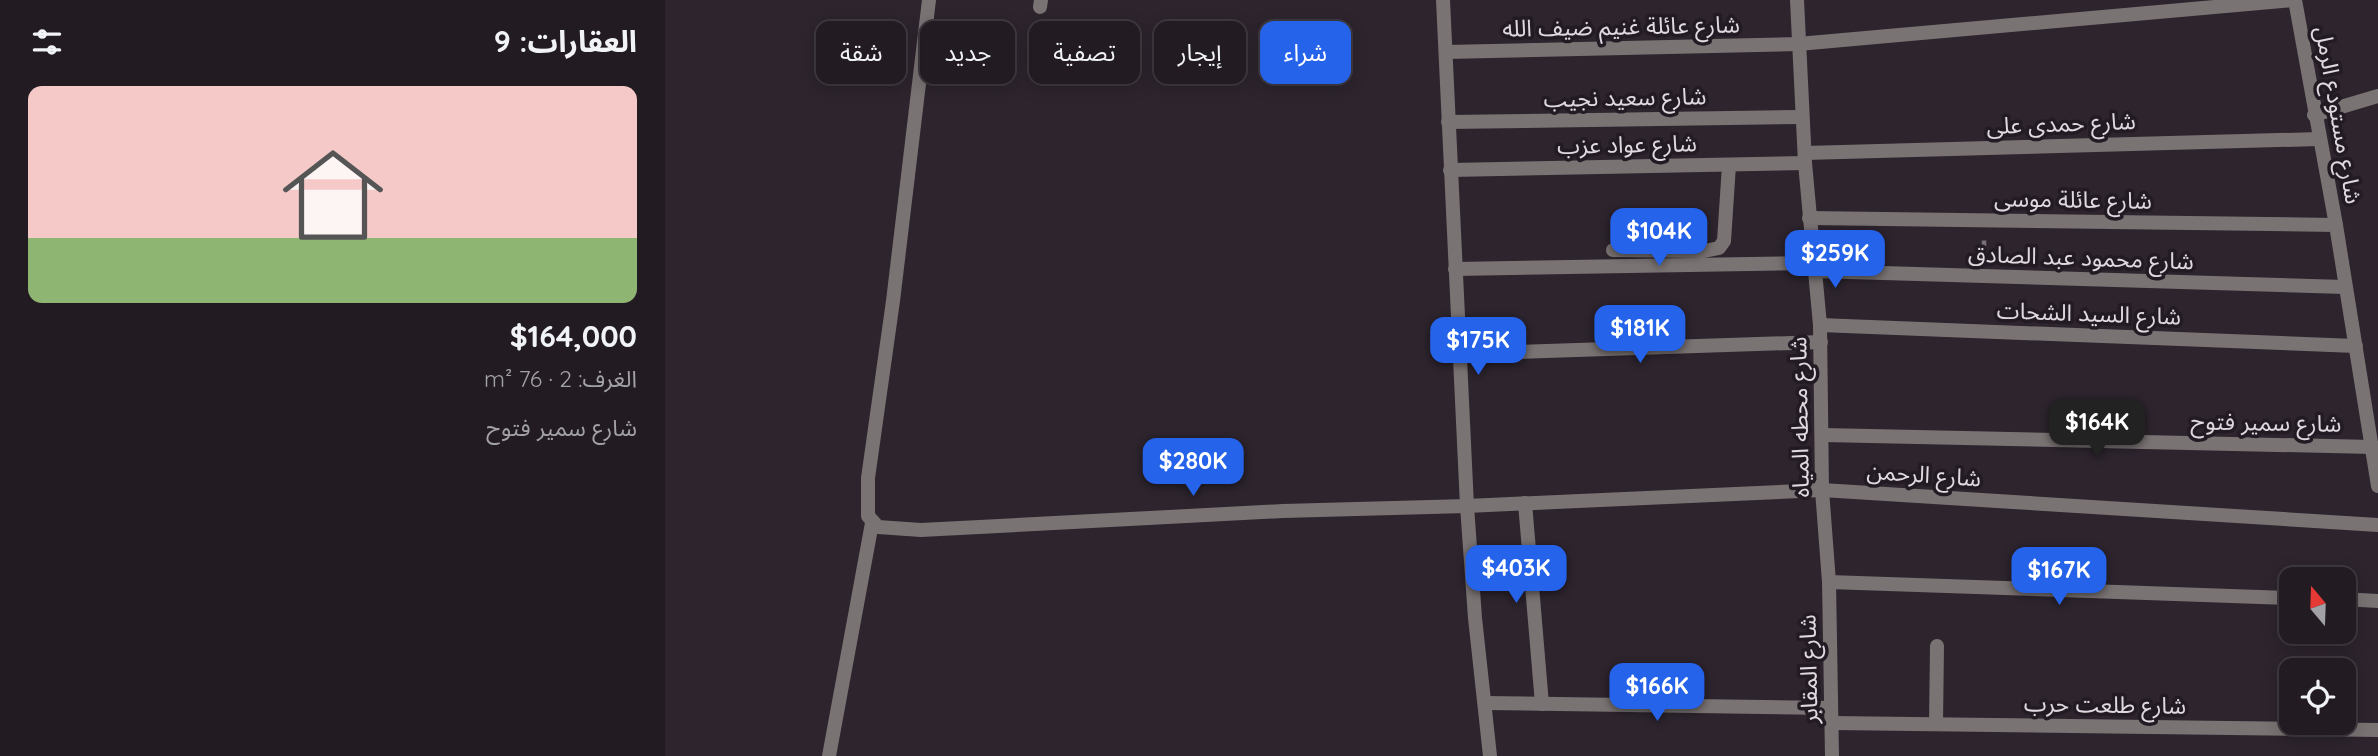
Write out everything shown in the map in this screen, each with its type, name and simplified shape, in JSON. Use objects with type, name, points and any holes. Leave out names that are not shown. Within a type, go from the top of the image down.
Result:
[{"type":"street","points":[[829,756],[872,523],[868,516],[868,478],[893,301],[929,0]]},
{"type":"street","points":[[1443,0],[1467,506],[1475,618],[1490,756]]},
{"type":"street","name":"شارع محطه المياه","points":[[1797,0],[1809,218],[1821,341],[1822,490],[1829,582]]},
{"type":"street","name":"شارع عائلة غنيم ضيف الله","points":[[1446,52],[1798,44],[2294,0]]},
{"type":"street","name":"شارع مستودع الرمل","points":[[2294,0],[2336,225],[2378,486]]},
{"type":"street","points":[[2314,115],[2378,96]]},
{"type":"street","name":"شارع سعيد نجيب","points":[[1448,122],[1802,117]]},
{"type":"street","name":"شارع حمدى على","points":[[1805,158],[2319,139]]},
{"type":"street","name":"شارع عواد عزب","points":[[1450,170],[1729,164],[1805,158]]},
{"type":"street","points":[[1613,250],[1705,251],[1719,248],[1724,241],[1729,164]]},
{"type":"street","name":"شارع عائلة موسى","points":[[1809,218],[2336,225]]},
{"type":"street","name":"شارع محمود عبد الصادق","points":[[1455,269],[1815,267],[1984,277],[2345,287]]},
{"type":"street","name":"شارع السيد الشحات","points":[[1820,325],[2356,346]]},
{"type":"street","points":[[1459,354],[1821,341]]},
{"type":"street","name":"شارع سمير فتوح","points":[[1823,435],[2373,447]]},
{"type":"street","name":"شارع الرحمن","points":[[872,523],[878,527],[921,530],[1283,511],[1467,506],[1822,490],[2378,526]]},
{"type":"street","points":[[1525,503],[1542,705]]},
{"type":"street","points":[[1829,582],[2279,598]]},
{"type":"street","name":"شارع المقابر","points":[[1829,582],[1832,756]]},
{"type":"street","points":[[2356,600],[2378,601]]},
{"type":"street","points":[[1936,724],[1937,646]]},
{"type":"street","points":[[1485,704],[1830,708]]},
{"type":"street","name":"شارع طلعت حرب","points":[[1832,723],[2378,730]]},
{"type":"path","points":[[1984,221],[1984,277]]}]
